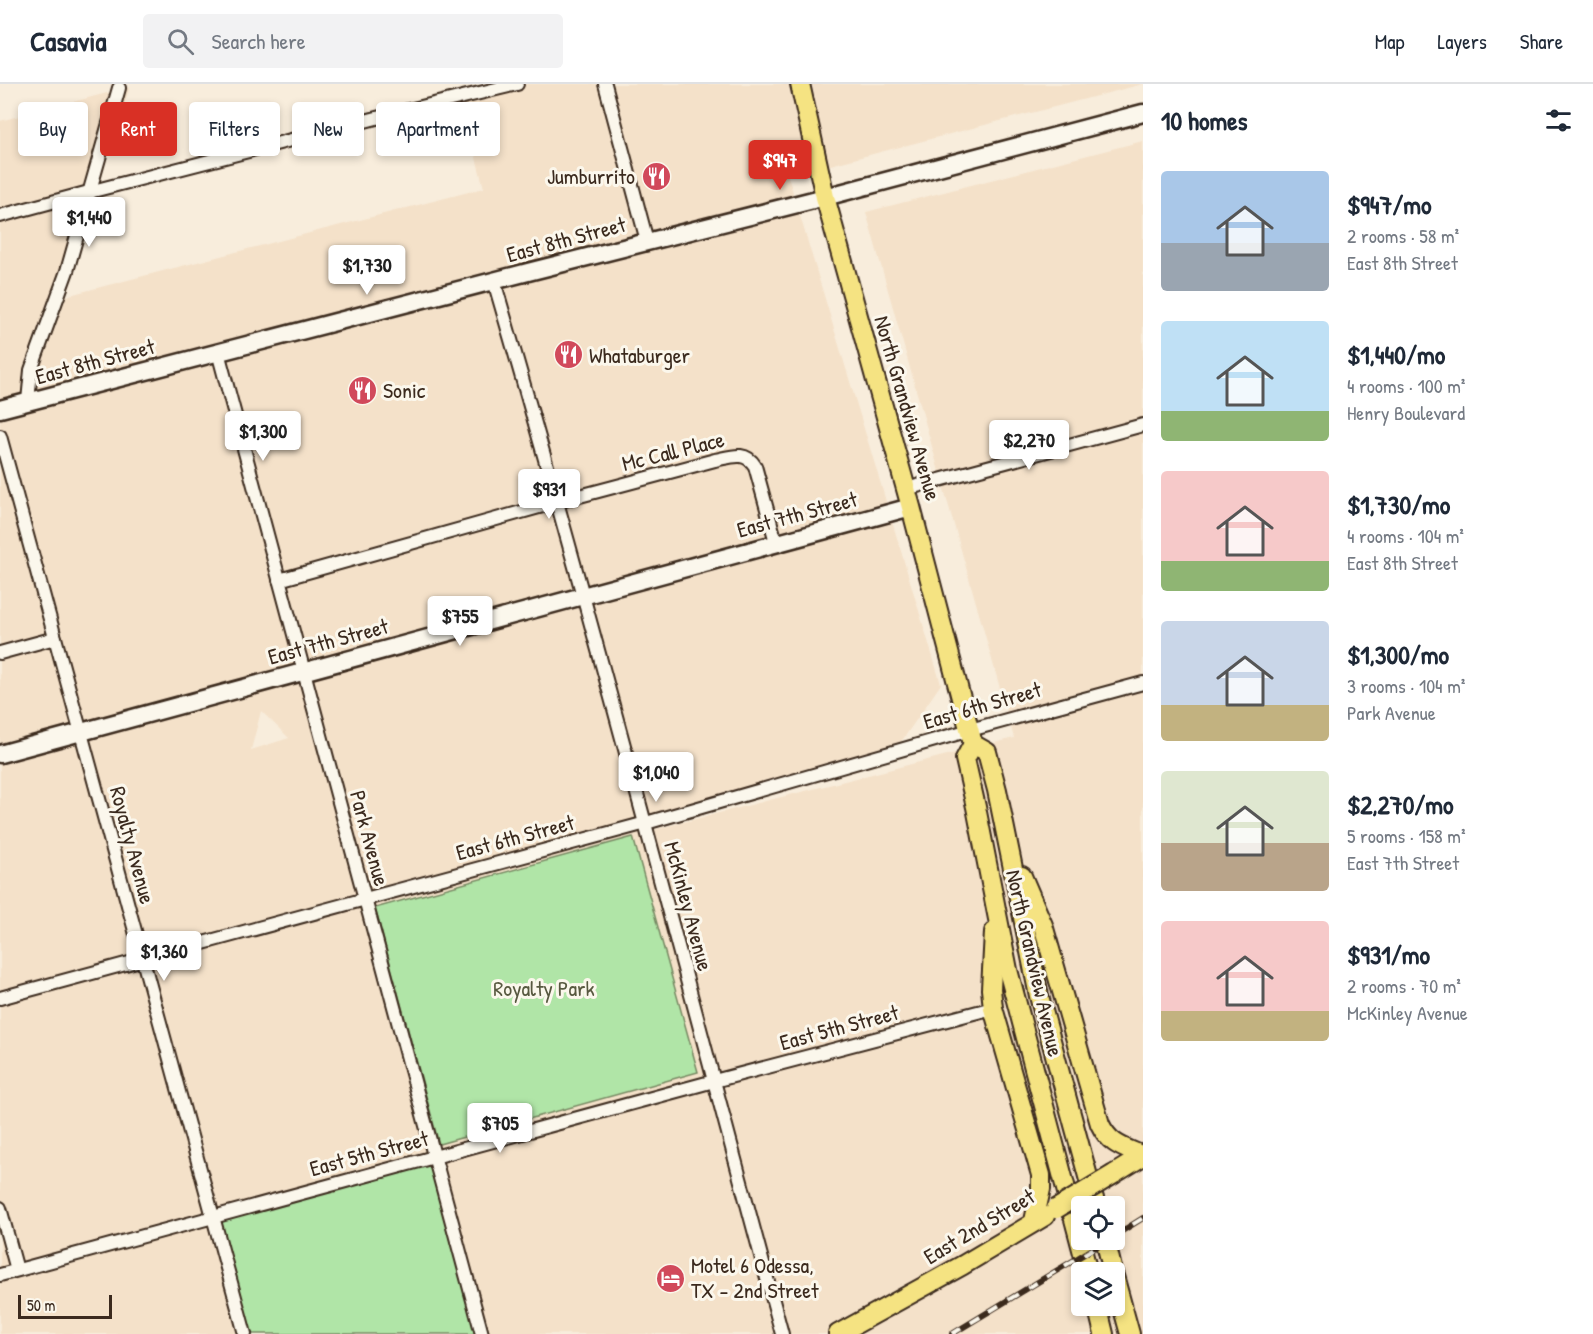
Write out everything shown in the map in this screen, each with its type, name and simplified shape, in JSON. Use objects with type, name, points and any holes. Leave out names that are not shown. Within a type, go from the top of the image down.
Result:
[{"type":"main road","name":"North Grandview Avenue","points":[[800,84],[825,197],[911,507],[971,737],[965,759],[1016,1001],[1085,1262]]},
{"type":"main road","name":"East 8th Street","points":[[0,409],[1143,113]]},
{"type":"main road","name":"East 7th Street","points":[[0,754],[911,507]]},
{"type":"main road","name":"North Grandview Avenue","points":[[971,737],[987,752],[997,790],[1039,996],[1093,1196]]},
{"type":"main road","points":[[1009,847],[1043,925],[1100,1124],[1105,1134],[1113,1142],[1143,1156]]},
{"type":"main road","points":[[996,903],[991,989],[993,1008],[1041,1175],[1041,1189],[1034,1221]]},
{"type":"main road","name":"East 2nd Street","points":[[838,1334],[963,1265],[1143,1156]]},
{"type":"main road","points":[[1125,1315],[1130,1334]]},
{"type":"main road","points":[[1100,1316],[1104,1334]]},
{"type":"street","points":[[0,216],[392,114],[517,84]]},
{"type":"street","points":[[605,84],[647,242]]},
{"type":"street","points":[[28,401],[31,370],[67,271],[119,88]]},
{"type":"street","name":"McKinley Avenue","points":[[494,281],[646,823],[782,1334]]},
{"type":"street","name":"Park Avenue","points":[[218,352],[482,1334]]},
{"type":"street","points":[[906,489],[1143,425]]},
{"type":"street","name":"Royalty Avenue","points":[[0,436],[245,1334]]},
{"type":"street","name":"Mc Call Place","points":[[279,580],[557,502],[737,456],[746,456],[755,466],[776,542]]},
{"type":"street","points":[[0,653],[55,638]]},
{"type":"street","name":"East 6th Street","points":[[0,998],[971,737],[1143,683]]},
{"type":"street","name":"East 5th Street","points":[[0,1275],[714,1081],[993,1008]]},
{"type":"street","points":[[0,1208],[17,1270]]},
{"type":"shaded area","points":[[526,84],[1143,84],[788,176],[941,684],[901,742],[176,951],[1014,738],[866,212],[1143,141],[1143,1334],[0,1334],[0,121],[18,116],[18,156],[88,156],[88,102],[73,102],[130,87],[125,102],[100,102],[100,156],[108,156],[62,297],[484,188],[476,156],[500,156],[500,102],[461,102]],"holes":[[[261,711],[289,738],[251,750]]]},
{"type":"green space","name":"Royalty Park","points":[[633,837],[698,1072],[439,1144],[375,908]]},
{"type":"green space","points":[[435,1157],[482,1334],[245,1334],[213,1217]]},
{"type":"railway","points":[[1125,1229],[1143,1218]]},
{"type":"railway","points":[[952,1334],[1091,1250]]},
{"type":"place","name":"Jumburrito","points":[[656,176]]},
{"type":"place","name":"Whataburger","points":[[568,355]]},
{"type":"place","name":"Sonic","points":[[362,390]]},
{"type":"place","name":"Motel 6 Odessa, TX - 2nd Street","points":[[670,1278]]}]
